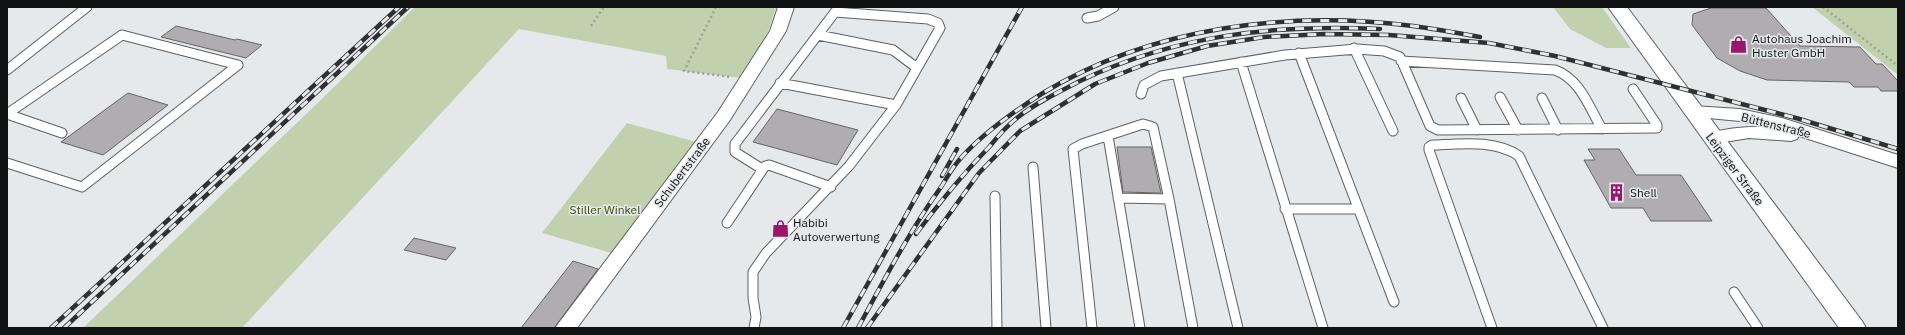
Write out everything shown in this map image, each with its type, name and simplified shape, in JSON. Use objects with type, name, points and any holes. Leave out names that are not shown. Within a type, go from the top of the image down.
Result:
[{"type":"street","name":"Schubertstraße","points":[[565,328],[724,116],[778,31],[786,7]]},
{"type":"street","name":"Leipziger Straße","points":[[1618,8],[1853,328]]},
{"type":"street","name":"Büttenstraße","points":[[1693,112],[1740,115],[1782,124],[1898,162]]},
{"type":"street","name":"Büttenstraße","points":[[1712,138],[1749,132],[1790,135],[1856,148]]},
{"type":"lane","points":[[7,70],[87,7]]},
{"type":"lane","points":[[1087,18],[1098,16],[1114,7]]},
{"type":"lane","points":[[754,328],[756,317],[753,272],[766,253],[831,187],[849,166],[896,105],[940,28],[934,21],[840,11],[832,15],[780,83],[734,148],[735,152],[762,169]]},
{"type":"lane","points":[[7,114],[122,35],[238,65],[82,187],[7,163]]},
{"type":"lane","points":[[818,35],[893,50],[917,68]]},
{"type":"lane","points":[[1354,48],[1393,131]]},
{"type":"lane","points":[[1141,94],[1144,85],[1161,76],[1298,53],[1354,48],[1389,51],[1396,54],[1401,61],[1430,126],[1438,130],[1602,130],[1657,128],[1657,125],[1633,90]]},
{"type":"lane","points":[[1298,53],[1394,302]]},
{"type":"lane","points":[[1401,61],[1556,70],[1566,74],[1574,81],[1602,130]]},
{"type":"lane","points":[[1241,62],[1322,328]]},
{"type":"lane","points":[[1177,73],[1238,328]]},
{"type":"lane","points":[[780,83],[896,105]]},
{"type":"lane","points":[[1461,98],[1477,130]]},
{"type":"lane","points":[[1500,98],[1518,130]]},
{"type":"lane","points":[[1542,98],[1558,130]]},
{"type":"lane","points":[[7,114],[62,133]]},
{"type":"lane","points":[[1092,328],[1073,149],[1082,144],[1143,124],[1153,127],[1169,199],[1192,328]]},
{"type":"lane","points":[[1108,136],[1140,328]]},
{"type":"lane","points":[[1492,328],[1429,150],[1429,147],[1432,145],[1502,147],[1516,152],[1603,328]]},
{"type":"lane","points":[[727,223],[762,169],[769,165],[831,187]]},
{"type":"lane","points":[[1033,167],[1046,328]]},
{"type":"lane","points":[[994,196],[997,328]]},
{"type":"lane","points":[[1118,198],[1169,199]]},
{"type":"lane","points":[[1285,209],[1358,209]]},
{"type":"lane","points":[[1734,292],[1758,328]]},
{"type":"path","points":[[591,26],[604,7]]},
{"type":"path","points":[[716,7],[684,72],[747,79]]},
{"type":"path","points":[[1823,7],[1898,66]]},
{"type":"green space","points":[[415,7],[776,7],[769,29],[742,78],[667,69],[666,56],[519,29],[242,328],[83,328],[329,92]]},
{"type":"green space","points":[[1553,7],[1602,7],[1631,48],[1606,48],[1570,29]]},
{"type":"green space","points":[[1812,7],[1898,7],[1898,75]]},
{"type":"green space","name":"Stiller Winkel","points":[[627,123],[700,143],[615,254],[542,233]]},
{"type":"building","points":[[1711,8],[1766,8],[1800,46],[1860,47],[1876,64],[1882,64],[1898,81],[1898,91],[1881,91],[1878,87],[1854,87],[1849,82],[1767,80],[1740,71],[1717,58],[1692,25],[1693,14]]},
{"type":"building","points":[[176,26],[262,45],[246,58],[161,37]]},
{"type":"building","points":[[128,93],[168,105],[103,155],[61,142]]},
{"type":"building","points":[[777,109],[858,130],[837,165],[753,142]]},
{"type":"building","points":[[1117,147],[1151,147],[1161,193],[1123,192]]},
{"type":"building","points":[[1588,149],[1619,149],[1636,175],[1681,175],[1712,221],[1651,221],[1643,208],[1611,208],[1584,160],[1595,160]]},
{"type":"building","points":[[414,238],[456,248],[446,260],[404,250]]},
{"type":"building","points":[[573,261],[598,269],[554,328],[521,328]]},
{"type":"railway","points":[[51,328],[399,7]]},
{"type":"railway","points":[[64,328],[408,7]]},
{"type":"railway","points":[[843,328],[1022,7]]},
{"type":"railway","points":[[858,328],[918,221],[960,159],[999,123],[1043,93],[1085,71],[1129,52],[1175,39],[1222,29],[1269,23],[1317,20],[1365,22],[1413,26],[1480,37]]},
{"type":"railway","points":[[916,234],[942,200],[1010,124],[1039,103],[1080,81],[1116,65],[1189,43],[1226,36],[1264,31],[1302,29],[1380,29]]},
{"type":"railway","points":[[867,328],[979,173],[1020,131],[1095,84],[1148,63],[1207,46],[1264,37],[1324,34],[1389,35],[1489,43],[1555,56],[1796,118],[1898,149]]},
{"type":"railway","points":[[942,176],[957,149]]},
{"type":"place","name":"Autohaus Joachim Huster GmbH","points":[[1739,45]]},
{"type":"place","name":"Shell","points":[[1617,192]]},
{"type":"place","name":"Habibi Autoverwertung","points":[[780,229]]}]
